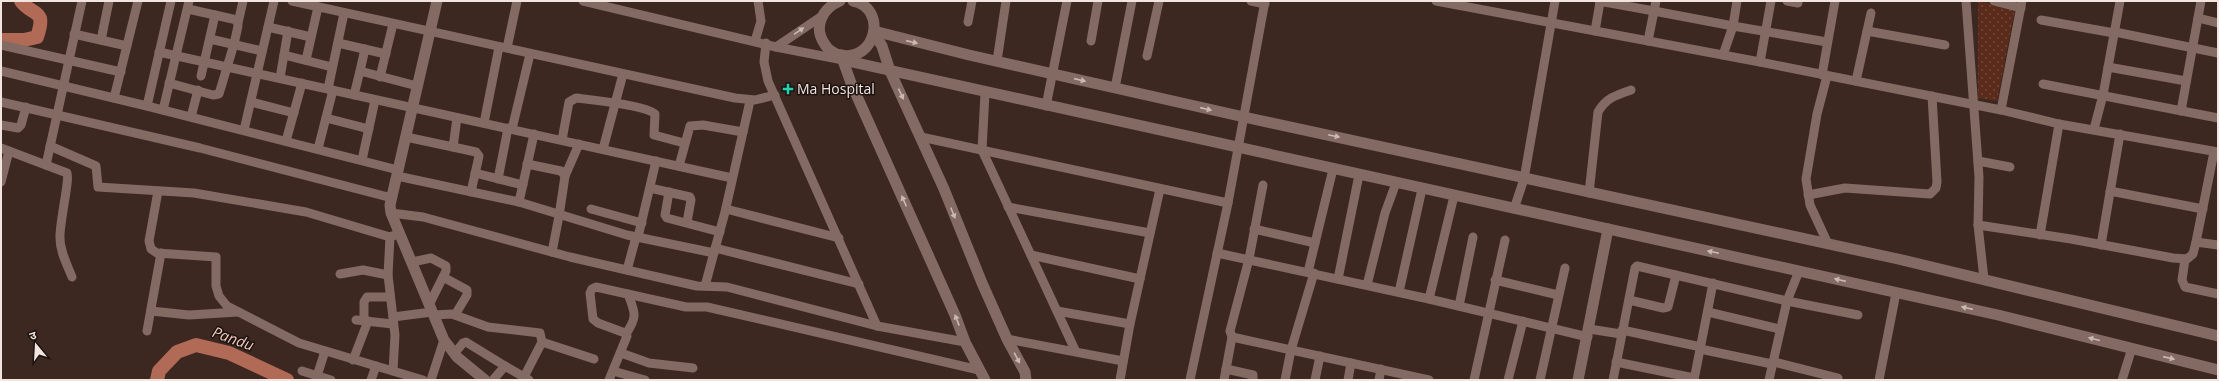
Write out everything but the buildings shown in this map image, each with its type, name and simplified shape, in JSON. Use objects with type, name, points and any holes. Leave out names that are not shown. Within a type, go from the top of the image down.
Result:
[{"type":"street","points":[[46,165],[62,85],[82,1]]},
{"type":"street","points":[[101,40],[108,1]]},
{"type":"street","points":[[114,98],[138,1]]},
{"type":"street","points":[[147,106],[171,1]]},
{"type":"street","points":[[169,83],[214,95],[220,94],[226,66],[234,44],[243,1]]},
{"type":"street","points":[[244,130],[274,1]]},
{"type":"street","points":[[292,1],[530,54],[750,100],[775,95]]},
{"type":"street","points":[[393,371],[393,321],[388,275],[395,235],[392,213],[392,198],[437,1]]},
{"type":"street","points":[[484,123],[503,48],[517,1]]},
{"type":"street","points":[[583,1],[766,43],[776,47],[842,58],[890,71],[1046,106],[1799,271],[2132,348],[2218,370]]},
{"type":"street","points":[[756,41],[761,21],[758,1]]},
{"type":"street","points":[[776,47],[824,8],[840,1]]},
{"type":"street","points":[[853,1],[863,5],[872,16]]},
{"type":"street","points":[[868,1],[874,32],[882,46],[890,71],[921,137],[1006,339],[1025,372],[1026,380]]},
{"type":"street","points":[[968,22],[972,1]]},
{"type":"street","points":[[997,61],[1006,1]]},
{"type":"street","points":[[1046,106],[1067,1]]},
{"type":"street","points":[[1091,41],[1098,1]]},
{"type":"street","points":[[1115,88],[1132,1]]},
{"type":"street","points":[[1147,56],[1159,1]]},
{"type":"street","points":[[1190,380],[1228,203],[1265,2],[1251,1]]},
{"type":"street","points":[[1436,1],[1465,4],[1551,23],[1974,104],[2059,124],[2094,128],[2216,152],[2193,254],[2185,259],[1978,225]]},
{"type":"street","points":[[1514,209],[1524,179],[1555,1]]},
{"type":"street","points":[[1595,31],[1600,1],[1622,3],[1654,11],[1826,42]]},
{"type":"street","points":[[1648,41],[1656,1]]},
{"type":"street","points":[[1723,55],[1733,26],[1737,1]]},
{"type":"street","points":[[1760,62],[1767,32],[1771,1]]},
{"type":"street","points":[[1787,1],[1798,3]]},
{"type":"street","points":[[1828,244],[1810,205],[1808,196],[1808,172],[1825,75],[1826,42],[1835,1]]},
{"type":"street","points":[[1966,1],[1978,161],[1978,225],[1984,278]]},
{"type":"street","points":[[1994,1],[2021,4],[2002,110]]},
{"type":"street","points":[[2094,128],[2103,95],[2115,32],[2117,1]]},
{"type":"street","points":[[2181,110],[2201,1]]},
{"type":"street","points":[[163,110],[188,5],[215,15],[234,19],[238,23]]},
{"type":"street","points":[[306,60],[318,7]]},
{"type":"street","points":[[824,8],[819,25],[820,35],[824,44],[842,58],[851,83],[952,308],[965,342],[982,375]]},
{"type":"street","points":[[318,149],[326,118],[332,67],[344,13]]},
{"type":"street","points":[[1856,81],[1870,13]]},
{"type":"street","points":[[201,76],[215,15]]},
{"type":"street","points":[[2198,18],[2218,23]]},
{"type":"street","points":[[2042,20],[2115,32],[2218,53]]},
{"type":"street","points":[[380,77],[393,24]]},
{"type":"street","points":[[268,27],[311,36]]},
{"type":"street","points":[[280,78],[288,31]]},
{"type":"street","points":[[1866,31],[1945,45]]},
{"type":"street","points":[[842,58],[864,50],[870,44],[874,32]]},
{"type":"street","points":[[874,32],[1244,117],[1984,278],[2218,336]]},
{"type":"street","points":[[74,34],[127,46]]},
{"type":"street","points":[[210,39],[262,50]]},
{"type":"street","points":[[338,42],[386,54]]},
{"type":"street","points":[[766,43],[764,62],[768,81],[877,326]]},
{"type":"street","points":[[1,45],[121,72]]},
{"type":"street","points":[[354,95],[365,49]]},
{"type":"street","points":[[159,52],[732,178]]},
{"type":"street","points":[[498,179],[530,54]]},
{"type":"street","points":[[284,55],[332,67]]},
{"type":"street","points":[[2108,67],[2186,82]]},
{"type":"street","points":[[1,71],[362,160],[398,173],[471,192],[518,202],[560,216],[637,237],[715,250],[859,284]]},
{"type":"street","points":[[360,71],[417,86]]},
{"type":"street","points":[[603,149],[623,74]]},
{"type":"street","points":[[286,141],[302,83]]},
{"type":"street","points":[[2042,84],[2218,118]]},
{"type":"street","points":[[191,117],[198,90]]},
{"type":"street","points":[[1589,193],[1598,112],[1603,103],[1612,96],[1631,90]]},
{"type":"street","points":[[985,92],[982,150],[1075,350]]},
{"type":"street","points":[[1808,196],[1845,188],[1930,194],[1934,191],[1937,182],[1932,96]]},
{"type":"street","points":[[562,140],[572,99],[576,98],[640,108],[655,113],[654,133],[656,137],[684,143]]},
{"type":"street","points":[[362,160],[375,100]]},
{"type":"street","points":[[705,286],[726,209],[750,100]]},
{"type":"street","points":[[1,102],[200,148],[392,198]]},
{"type":"street","points":[[251,102],[294,112]]},
{"type":"street","points":[[1,125],[18,128],[21,125],[26,107]]},
{"type":"street","points":[[326,118],[369,129]]},
{"type":"street","points":[[453,147],[458,118]]},
{"type":"street","points":[[2040,235],[2059,124]]},
{"type":"street","points":[[679,166],[688,129],[693,125],[742,132]]},
{"type":"street","points":[[518,202],[534,134]]},
{"type":"street","points":[[2100,244],[2120,134]]},
{"type":"street","points":[[406,137],[478,153],[471,192]]},
{"type":"street","points":[[921,137],[1228,203]]},
{"type":"street","points":[[552,252],[560,216],[565,176],[579,144]]},
{"type":"street","points":[[50,146],[96,166],[98,187],[194,194],[306,212],[395,235],[412,262],[444,340],[454,354],[485,380]]},
{"type":"street","points":[[1,182],[5,150],[64,171],[68,176],[62,208],[60,238],[62,253],[72,277]]},
{"type":"street","points":[[627,270],[642,223],[656,161]]},
{"type":"street","points":[[1978,161],[2010,167]]},
{"type":"street","points":[[527,164],[561,171],[565,176]]},
{"type":"street","points":[[1285,380],[1291,350],[1311,273],[1315,243],[1333,169]]},
{"type":"street","points":[[475,173],[522,185]]},
{"type":"street","points":[[1338,279],[1359,175]]},
{"type":"street","points":[[1367,285],[1385,212],[1396,183]]},
{"type":"street","points":[[1224,380],[1232,337],[1230,331],[1249,259],[1263,185]]},
{"type":"street","points":[[650,188],[690,197],[691,200],[687,222]]},
{"type":"street","points":[[1120,380],[1130,324],[1160,189]]},
{"type":"street","points":[[1399,292],[1422,189]]},
{"type":"street","points":[[158,191],[149,246],[153,252],[216,257],[215,278],[219,296],[227,306],[290,340],[424,380]]},
{"type":"street","points":[[669,192],[666,215],[668,218],[720,232]]},
{"type":"street","points":[[2110,192],[2203,209]]},
{"type":"street","points":[[1428,298],[1454,196]]},
{"type":"street","points":[[1008,207],[1150,233]]},
{"type":"street","points":[[591,209],[642,223]]},
{"type":"street","points":[[726,209],[839,238]]},
{"type":"street","points":[[392,213],[423,218],[627,270],[705,286],[726,287],[877,326],[965,342]]},
{"type":"street","points":[[1254,229],[1315,243]]},
{"type":"street","points":[[1578,380],[1608,230]]},
{"type":"street","points":[[1459,306],[1473,237]]},
{"type":"street","points":[[1474,380],[1504,240]]},
{"type":"street","points":[[2196,242],[2218,245]]},
{"type":"street","points":[[147,331],[161,253]]},
{"type":"street","points":[[1218,253],[1428,298],[1551,328],[1588,333],[1622,332],[1838,378]]},
{"type":"street","points":[[1031,255],[1140,278]]},
{"type":"street","points":[[412,262],[430,258],[442,262],[446,269],[432,311]]},
{"type":"street","points":[[2185,259],[2183,284],[2190,289],[2218,294]]},
{"type":"street","points":[[1613,380],[1635,268],[1637,266],[1787,301],[1858,315]]},
{"type":"street","points":[[1540,380],[1565,268]]},
{"type":"street","points":[[340,274],[363,270],[388,275]]},
{"type":"street","points":[[1770,380],[1787,301],[1799,271]]},
{"type":"street","points":[[1629,300],[1663,308],[1668,307],[1676,275]]},
{"type":"street","points":[[443,277],[467,290],[467,295],[456,315]]},
{"type":"street","points":[[1495,280],[1558,295]]},
{"type":"street","points":[[1616,362],[1694,379],[1713,283]]},
{"type":"street","points":[[626,334],[598,323],[593,319],[590,293],[592,288],[596,287],[686,307],[707,306],[982,375]]},
{"type":"street","points":[[1878,380],[1896,293]]},
{"type":"street","points":[[609,380],[621,353],[626,334],[635,322],[636,316],[628,294]]},
{"type":"street","points":[[353,360],[363,321],[364,302],[367,297],[390,297]]},
{"type":"street","points":[[151,311],[189,315],[238,312]]},
{"type":"street","points":[[363,321],[393,321],[432,311],[456,315],[488,327],[537,332],[542,336],[542,342],[527,379],[466,342],[463,343],[454,354]]},
{"type":"street","points":[[1057,311],[1130,324]]},
{"type":"street","points":[[1708,312],[1780,329]]},
{"type":"street","points":[[1508,380],[1523,321]]},
{"type":"street","points":[[1232,337],[1429,380]]},
{"type":"street","points":[[1006,339],[1075,350],[1123,361]]},
{"type":"street","points":[[431,380],[444,340]]},
{"type":"street","points":[[542,342],[594,359]]},
{"type":"street","points":[[2122,380],[2132,348]]},
{"type":"street","points":[[317,376],[325,351]]},
{"type":"street","points":[[621,353],[648,363],[693,368]]},
{"type":"street","points":[[1315,380],[1320,356]]},
{"type":"street","points":[[1348,380],[1351,363]]},
{"type":"street","points":[[371,380],[376,366]]},
{"type":"street","points":[[492,380],[505,366]]},
{"type":"street","points":[[1226,369],[1253,375],[1253,380]]},
{"type":"street","points":[[1379,380],[1381,370]]},
{"type":"street","points":[[302,371],[331,380]]},
{"type":"street","points":[[613,371],[645,380]]},
{"type":"shaded area","points":[[1978,1],[2015,9],[1997,101],[1978,98]]},
{"type":"waterway","points":[[1,40],[24,40],[37,37],[40,28],[39,17],[21,1]]},
{"type":"waterway","name":"Pandu","points":[[157,380],[159,371],[177,352],[196,345],[229,353],[287,380]]},
{"type":"place","name":"Ma Hospital","points":[[788,89]]}]
